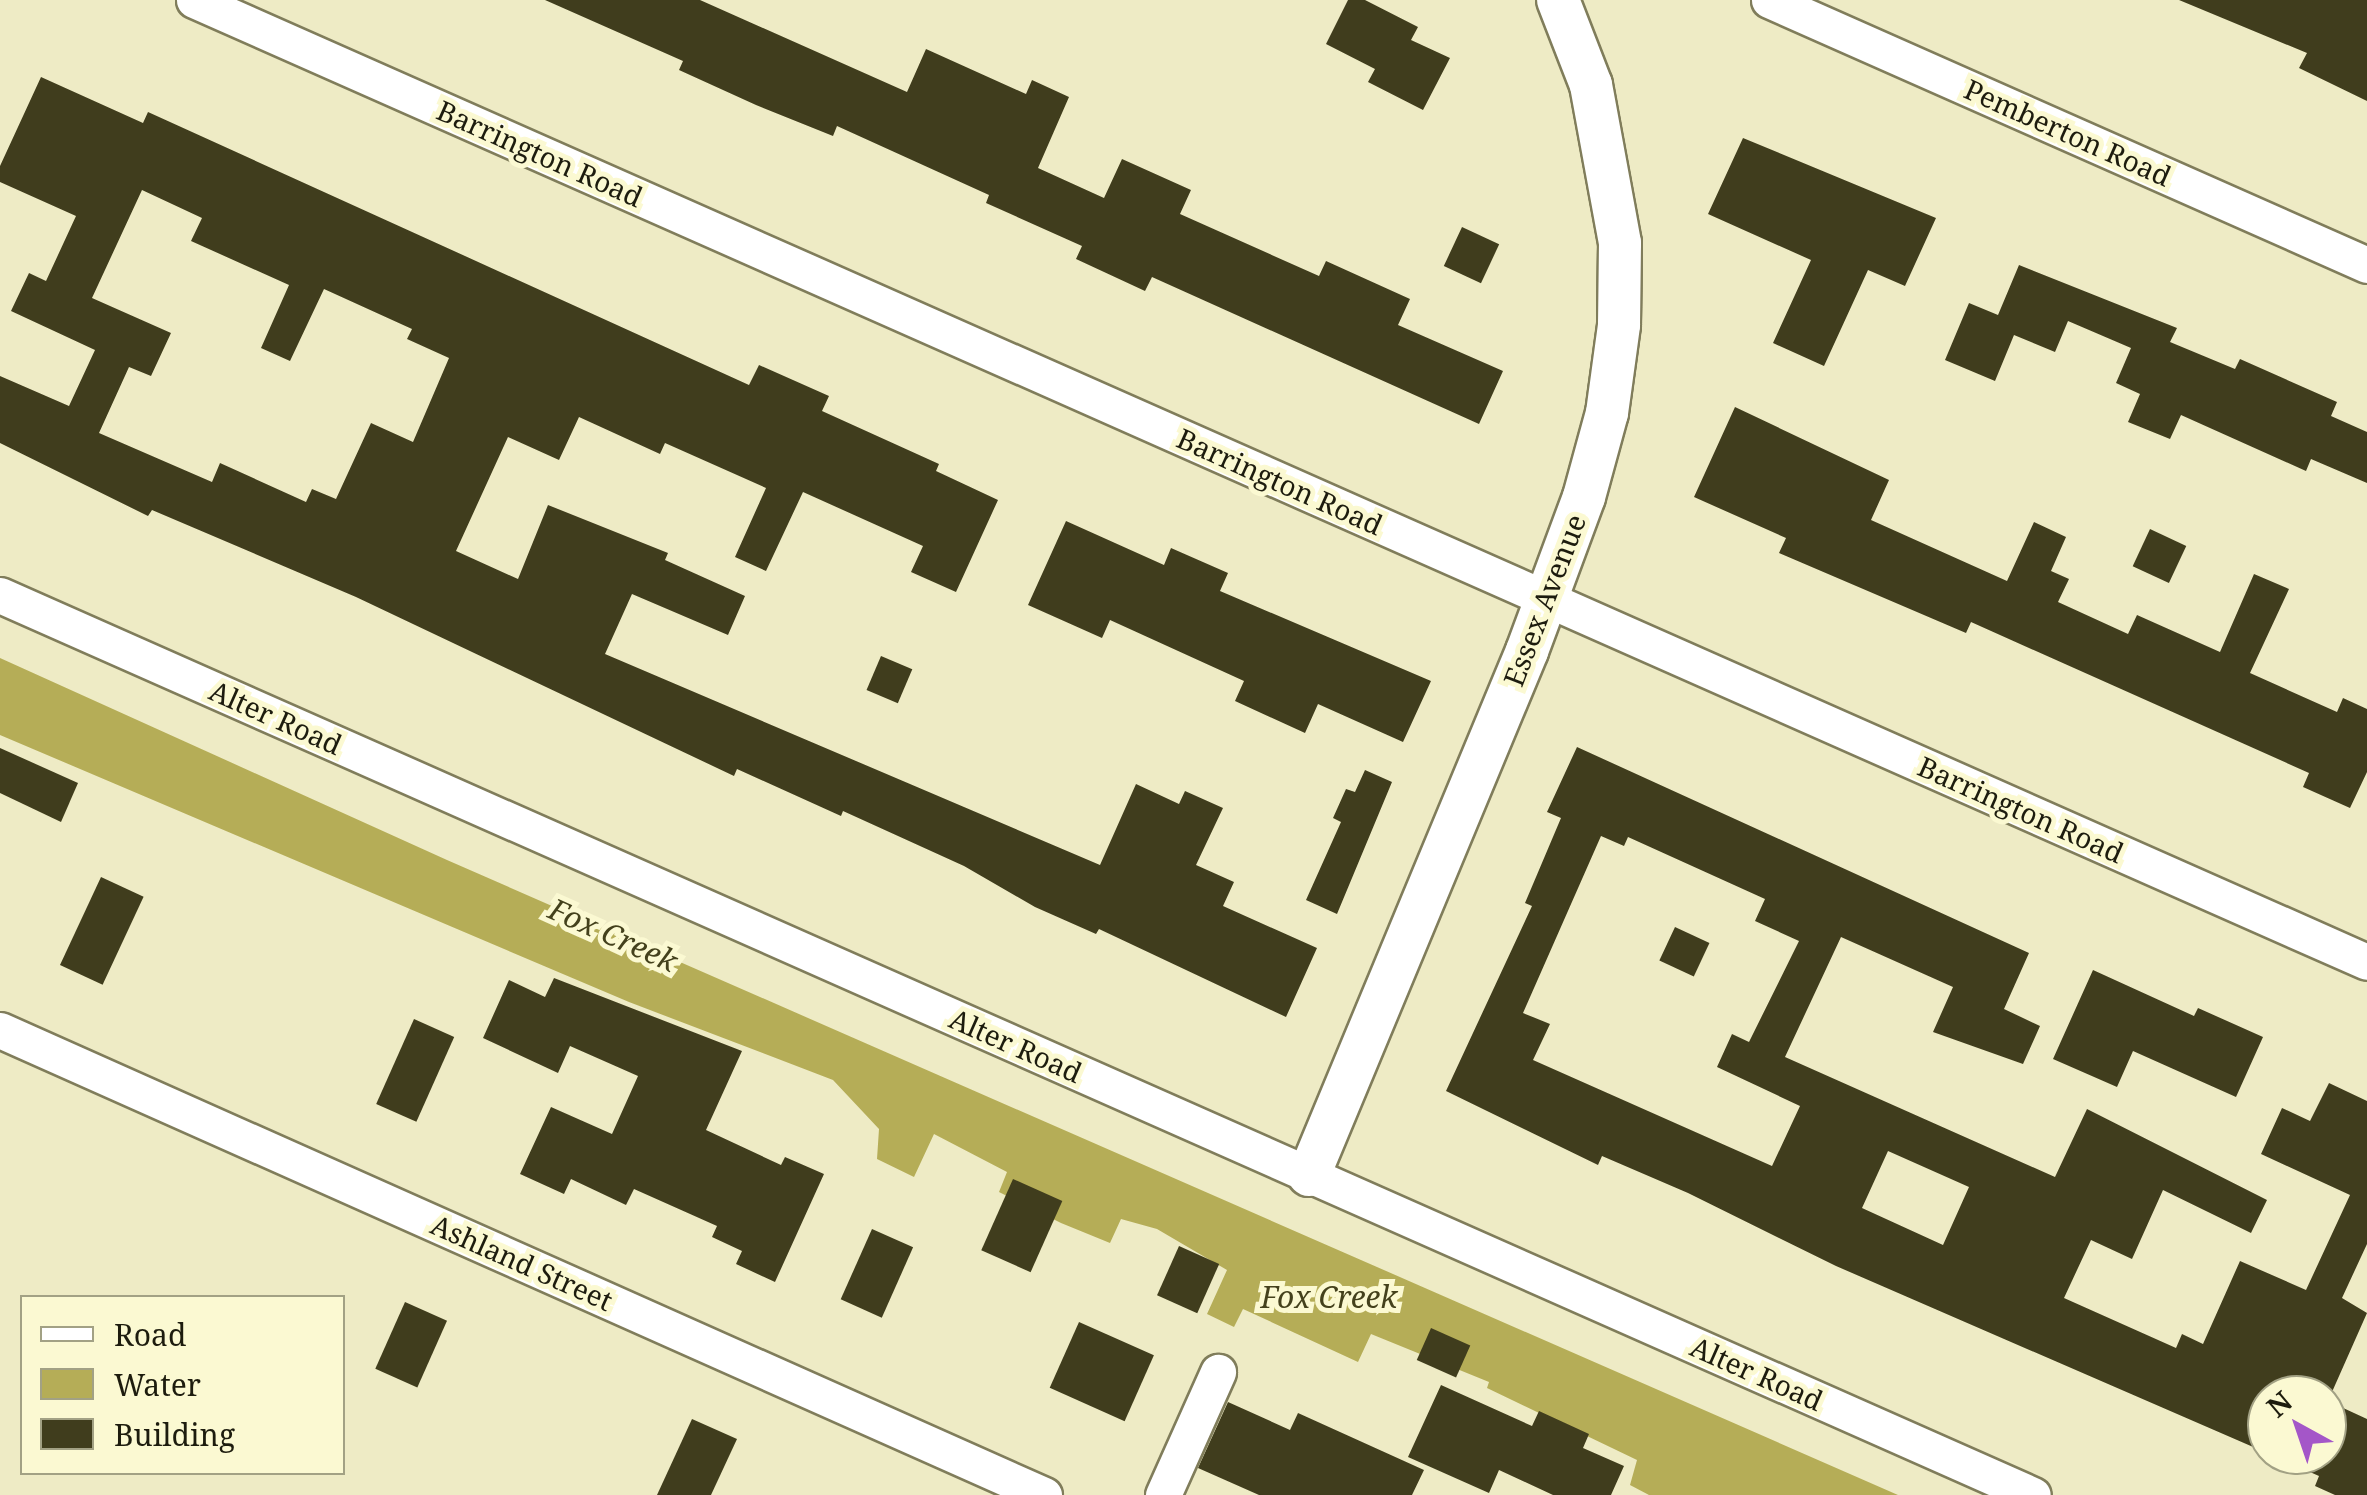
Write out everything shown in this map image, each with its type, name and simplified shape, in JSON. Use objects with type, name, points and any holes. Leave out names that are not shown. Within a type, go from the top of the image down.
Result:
[{"type":"street","name":"Barrington Road","points":[[194,0],[2367,962]]},
{"type":"street","name":"Essex Avenue","points":[[1309,1175],[1546,599],[1608,413],[1619,325],[1620,243],[1608,154],[1558,0]]},
{"type":"street","name":"Pemberton Road","points":[[1769,0],[2367,265]]},
{"type":"street","name":"Alter Road","points":[[0,595],[2032,1495]]},
{"type":"street","name":"Ashland Street","points":[[0,1030],[1044,1495]]},
{"type":"street","points":[[1163,1495],[1218,1372]]},
{"type":"water","name":"Fox Creek","points":[[0,658],[447,860],[1898,1495],[1649,1495],[1630,1485],[1637,1460],[1487,1388],[1489,1382],[1371,1334],[1358,1362],[1243,1309],[1234,1327],[1207,1314],[1227,1270],[1157,1229],[1121,1219],[1110,1243],[1061,1223],[999,1192],[1007,1172],[934,1134],[914,1177],[877,1159],[879,1129],[833,1080],[629,1002],[0,735]]},
{"type":"building","points":[[545,0],[700,0],[907,92],[926,49],[1026,94],[1032,80],[1069,97],[1038,168],[1104,198],[1122,159],[1191,190],[1180,214],[1319,276],[1326,261],[1410,299],[1398,325],[1503,371],[1479,424],[1152,277],[1145,291],[1076,259],[1082,246],[986,203],[989,195],[837,126],[833,136],[756,105],[679,70],[683,61]]},
{"type":"building","points":[[1348,0],[1365,0],[1418,27],[1411,40],[1450,58],[1423,110],[1368,82],[1375,69],[1326,44]]},
{"type":"building","points":[[2179,0],[2367,0],[2367,101],[2299,68],[2307,53]]},
{"type":"building","points":[[41,77],[143,123],[148,112],[749,385],[759,365],[829,396],[822,411],[939,464],[936,471],[998,500],[956,592],[911,572],[923,546],[803,492],[766,571],[735,557],[766,488],[665,443],[660,454],[579,417],[559,460],[508,437],[456,551],[518,579],[548,505],[668,553],[665,560],[745,596],[728,635],[632,594],[605,654],[1100,865],[1136,784],[1179,804],[1185,791],[1223,808],[1196,865],[1234,882],[1223,906],[1317,948],[1286,1017],[1099,929],[1096,934],[1035,907],[964,866],[843,811],[841,816],[737,769],[734,776],[356,597],[152,510],[148,516],[0,443],[0,376],[69,406],[95,350],[11,311],[29,273],[46,281],[76,216],[0,182],[0,166]],"holes":[[[142,190],[202,218],[191,241],[289,285],[261,348],[290,361],[324,289],[412,329],[407,339],[449,358],[413,442],[371,423],[336,499],[312,489],[306,502],[220,463],[212,482],[99,433],[129,367],[151,376],[171,333],[92,298]]]},
{"type":"building","points":[[1743,138],[1936,218],[1905,286],[1868,270],[1824,366],[1773,343],[1811,260],[1708,214]]},
{"type":"building","points":[[1462,227],[1499,244],[1481,283],[1444,266]]},
{"type":"building","points":[[2019,265],[2177,328],[2170,342],[2235,369],[2240,359],[2337,402],[2331,416],[2367,432],[2367,483],[2311,459],[2306,471],[2181,415],[2170,439],[2128,422],[2140,394],[2116,383],[2131,348],[2068,321],[2055,352],[2014,335],[1995,381],[1945,360],[1969,303],[1998,315]]},
{"type":"building","points":[[1735,407],[1889,480],[1871,520],[2007,581],[2034,522],[2066,537],[2051,571],[2069,579],[2058,602],[2128,634],[2137,615],[2220,652],[2254,574],[2289,589],[2250,673],[2337,712],[2343,698],[2367,709],[2367,772],[2350,808],[2303,787],[2309,773],[1971,622],[1966,633],[1779,553],[1786,538],[1694,497]]},
{"type":"building","points":[[1066,521],[1164,565],[1171,548],[1228,573],[1220,591],[1431,681],[1403,742],[1318,704],[1305,733],[1235,701],[1244,681],[1110,620],[1102,638],[1028,605]]},
{"type":"building","points":[[2150,529],[2186,546],[2169,583],[2133,566]]},
{"type":"building","points":[[881,656],[912,669],[898,703],[867,690]]},
{"type":"building","points":[[1577,747],[2029,953],[2004,1009],[2040,1026],[2023,1064],[1933,1032],[1953,987],[1841,937],[1785,1057],[2055,1177],[2087,1109],[2267,1200],[2251,1233],[2163,1190],[2132,1259],[2091,1240],[2064,1298],[2176,1348],[2182,1334],[2203,1344],[2240,1261],[2306,1290],[2350,1195],[2261,1154],[2282,1108],[2310,1121],[2329,1083],[2367,1101],[2367,1244],[2342,1298],[2367,1313],[2340,1375],[2247,1375],[2247,1444],[1836,1266],[1688,1193],[1602,1156],[1598,1165],[1446,1091],[1532,906],[1525,903],[1561,818],[1547,812]],"holes":[[[1601,836],[1624,846],[1628,837],[1765,899],[1755,921],[1799,941],[1749,1042],[1732,1034],[1717,1067],[1800,1106],[1772,1166],[1533,1060],[1550,1024],[1523,1013]],[[1888,1151],[1969,1187],[1943,1245],[1862,1208]]]},
{"type":"building","points":[[0,748],[78,783],[61,822],[0,793]]},
{"type":"building","points":[[1365,770],[1392,782],[1337,914],[1306,900],[1341,822],[1333,818],[1346,789],[1355,792]]},
{"type":"building","points":[[101,877],[144,897],[103,985],[60,965]]},
{"type":"building","points":[[1675,927],[1709,943],[1694,977],[1659,961]]},
{"type":"building","points":[[2093,970],[2194,1016],[2198,1008],[2263,1037],[2236,1097],[2133,1051],[2117,1087],[2053,1059]]},
{"type":"building","points":[[554,978],[742,1051],[706,1130],[781,1165],[785,1157],[824,1174],[775,1282],[736,1264],[742,1251],[712,1237],[717,1226],[634,1189],[626,1205],[571,1179],[564,1194],[520,1174],[551,1107],[612,1134],[638,1076],[570,1046],[558,1073],[483,1038],[509,980],[545,997]]},
{"type":"building","points":[[414,1019],[454,1037],[416,1122],[376,1104]]},
{"type":"building","points":[[1013,1179],[1062,1201],[1031,1272],[981,1250]]},
{"type":"building","points":[[872,1229],[913,1247],[882,1318],[841,1299]]},
{"type":"building","points":[[1179,1246],[1219,1264],[1197,1313],[1157,1295]]},
{"type":"building","points":[[405,1302],[447,1321],[417,1387],[375,1369]]},
{"type":"building","points":[[1079,1322],[1154,1355],[1125,1421],[1050,1388]]},
{"type":"building","points":[[1431,1328],[1470,1345],[1456,1377],[1417,1360]]},
{"type":"building","points":[[1441,1385],[1532,1426],[1539,1411],[1589,1434],[1583,1448],[1624,1466],[1611,1495],[1553,1495],[1499,1470],[1489,1493],[1408,1457]]},
{"type":"building","points":[[1228,1402],[1290,1430],[1298,1413],[1424,1470],[1412,1495],[1259,1495],[1198,1468]]},
{"type":"building","points":[[2347,1410],[2367,1419],[2367,1495],[2335,1495],[2315,1486],[2319,1476],[2347,1475]]},
{"type":"building","points":[[692,1419],[737,1439],[711,1495],[657,1495]]}]
